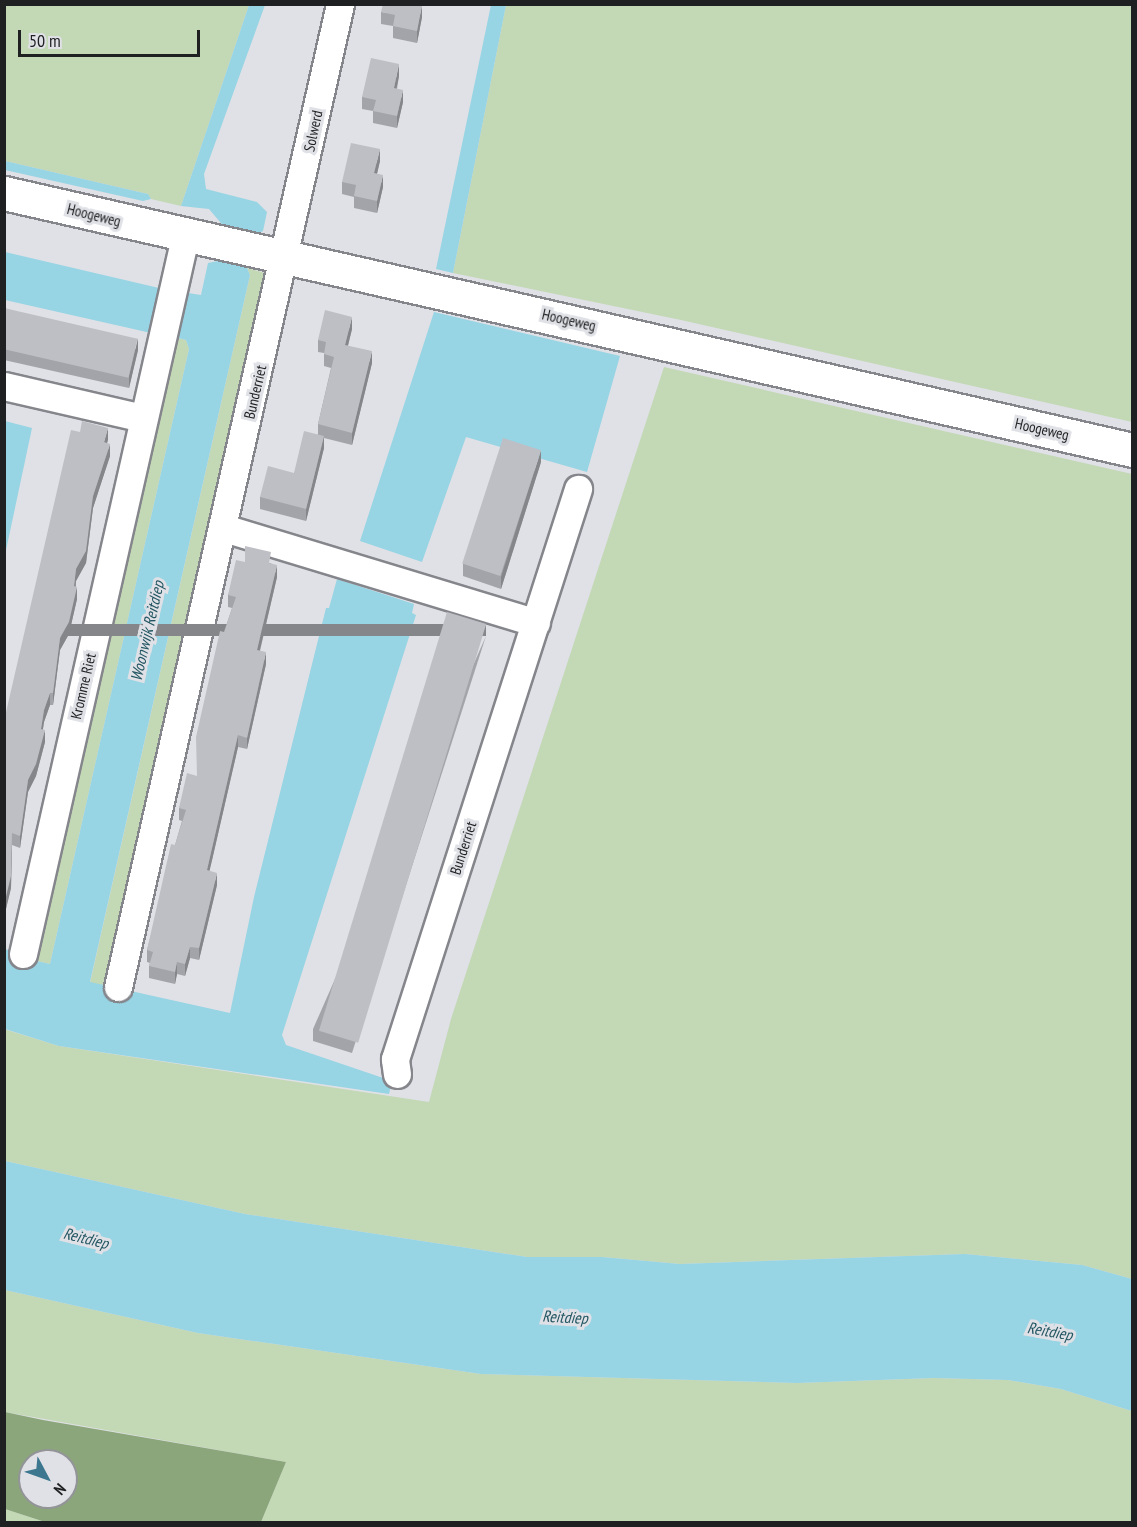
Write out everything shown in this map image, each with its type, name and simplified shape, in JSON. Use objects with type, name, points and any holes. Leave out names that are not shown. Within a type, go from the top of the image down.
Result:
[{"type":"street","name":"Solwerd","points":[[273,255],[340,4]]},
{"type":"street","name":"Hoogeweg","points":[[4,193],[196,239],[1132,450]]},
{"type":"street","name":"Kromme Riet","points":[[23,954],[143,418],[177,277],[196,239]]},
{"type":"street","name":"Bunderriet","points":[[117,987],[224,528],[273,255]]},
{"type":"street","points":[[4,386],[143,418]]},
{"type":"street","name":"Bunderriet","points":[[398,1074],[395,1059],[578,489]]},
{"type":"street","points":[[224,528],[536,622]]},
{"type":"green space","points":[[5,5],[249,5],[181,206],[151,199],[148,194],[5,161]]},
{"type":"green space","points":[[506,5],[1132,5],[1132,422],[681,320],[453,273]]},
{"type":"green space","points":[[247,268],[269,274],[104,986],[90,983],[250,275]]},
{"type":"green space","points":[[178,338],[186,340],[189,349],[50,964],[32,960],[174,340]]},
{"type":"green space","points":[[664,367],[1132,474],[1132,1279],[1082,1265],[965,1254],[680,1264],[602,1257],[527,1257],[245,1214],[5,1161],[4,1029],[59,1046],[429,1102],[451,1019]]},
{"type":"green space","points":[[5,1290],[198,1333],[481,1374],[797,1383],[934,1378],[1008,1380],[1061,1389],[1132,1411],[1132,1522],[261,1522],[286,1462],[5,1412]]},
{"type":"green space","points":[[5,1412],[286,1462],[261,1522],[45,1522],[5,1509]]},
{"type":"green space","points":[[5,1509],[45,1522],[5,1522]]},
{"type":"water","name":"Woonwijk Reitdiep","points":[[249,5],[265,5],[204,174],[206,189],[257,202],[267,212],[263,231],[255,235],[247,268],[250,275],[90,982],[230,1013],[254,897],[326,608],[329,608],[337,579],[414,604],[412,613],[416,615],[282,1035],[286,1045],[392,1081],[389,1094],[59,1046],[5,1029],[5,949],[11,951],[10,955],[50,964],[189,349],[186,340],[178,338],[181,319],[154,314],[151,333],[5,300],[5,252],[159,288],[156,306],[183,312],[188,293],[201,295],[208,263],[218,261],[226,229],[209,209],[181,206]]},
{"type":"water","points":[[491,5],[506,5],[453,273],[436,269]]},
{"type":"water","points":[[5,161],[148,194],[151,199],[143,201],[5,170]]},
{"type":"water","points":[[434,312],[620,356],[587,472],[466,437],[422,562],[360,541]]},
{"type":"water","points":[[4,421],[32,428],[5,555]]},
{"type":"water","name":"Reitdiep","points":[[5,1161],[245,1214],[527,1257],[602,1257],[680,1264],[965,1254],[1082,1265],[1132,1279],[1132,1411],[1061,1389],[1008,1380],[934,1378],[797,1383],[481,1374],[198,1333],[5,1290]]},
{"type":"building","points":[[383,4],[422,5],[417,31],[393,26],[395,15],[381,12]]},
{"type":"building","points":[[371,58],[399,64],[394,88],[403,90],[397,116],[373,111],[376,100],[362,97]]},
{"type":"building","points":[[351,143],[380,149],[374,173],[383,175],[377,201],[354,196],[356,185],[342,182]]},
{"type":"building","points":[[4,308],[137,339],[128,378],[4,349]]},
{"type":"building","points":[[325,310],[352,317],[345,345],[372,351],[352,433],[318,424],[334,357],[324,354],[326,342],[318,340]]},
{"type":"building","points":[[82,421],[108,428],[104,442],[110,444],[93,496],[86,551],[76,569],[74,586],[77,587],[69,622],[60,638],[53,693],[50,693],[44,710],[41,729],[45,730],[36,764],[28,780],[20,836],[12,833],[11,876],[4,905],[4,721],[71,430],[80,432]]},
{"type":"building","points":[[304,431],[324,436],[306,509],[260,497],[268,466],[294,473]]},
{"type":"building","points":[[503,438],[541,450],[500,576],[462,564]]},
{"type":"building","points":[[245,546],[271,552],[269,563],[277,565],[257,650],[266,652],[247,738],[238,735],[207,870],[217,873],[199,948],[190,947],[185,964],[177,962],[175,972],[149,966],[153,952],[147,950],[171,844],[175,845],[186,810],[179,808],[187,773],[197,776],[196,737],[220,631],[224,632],[236,597],[228,595],[236,560],[245,562]]},
{"type":"building","points":[[447,612],[486,624],[358,1043],[319,1031]]}]
